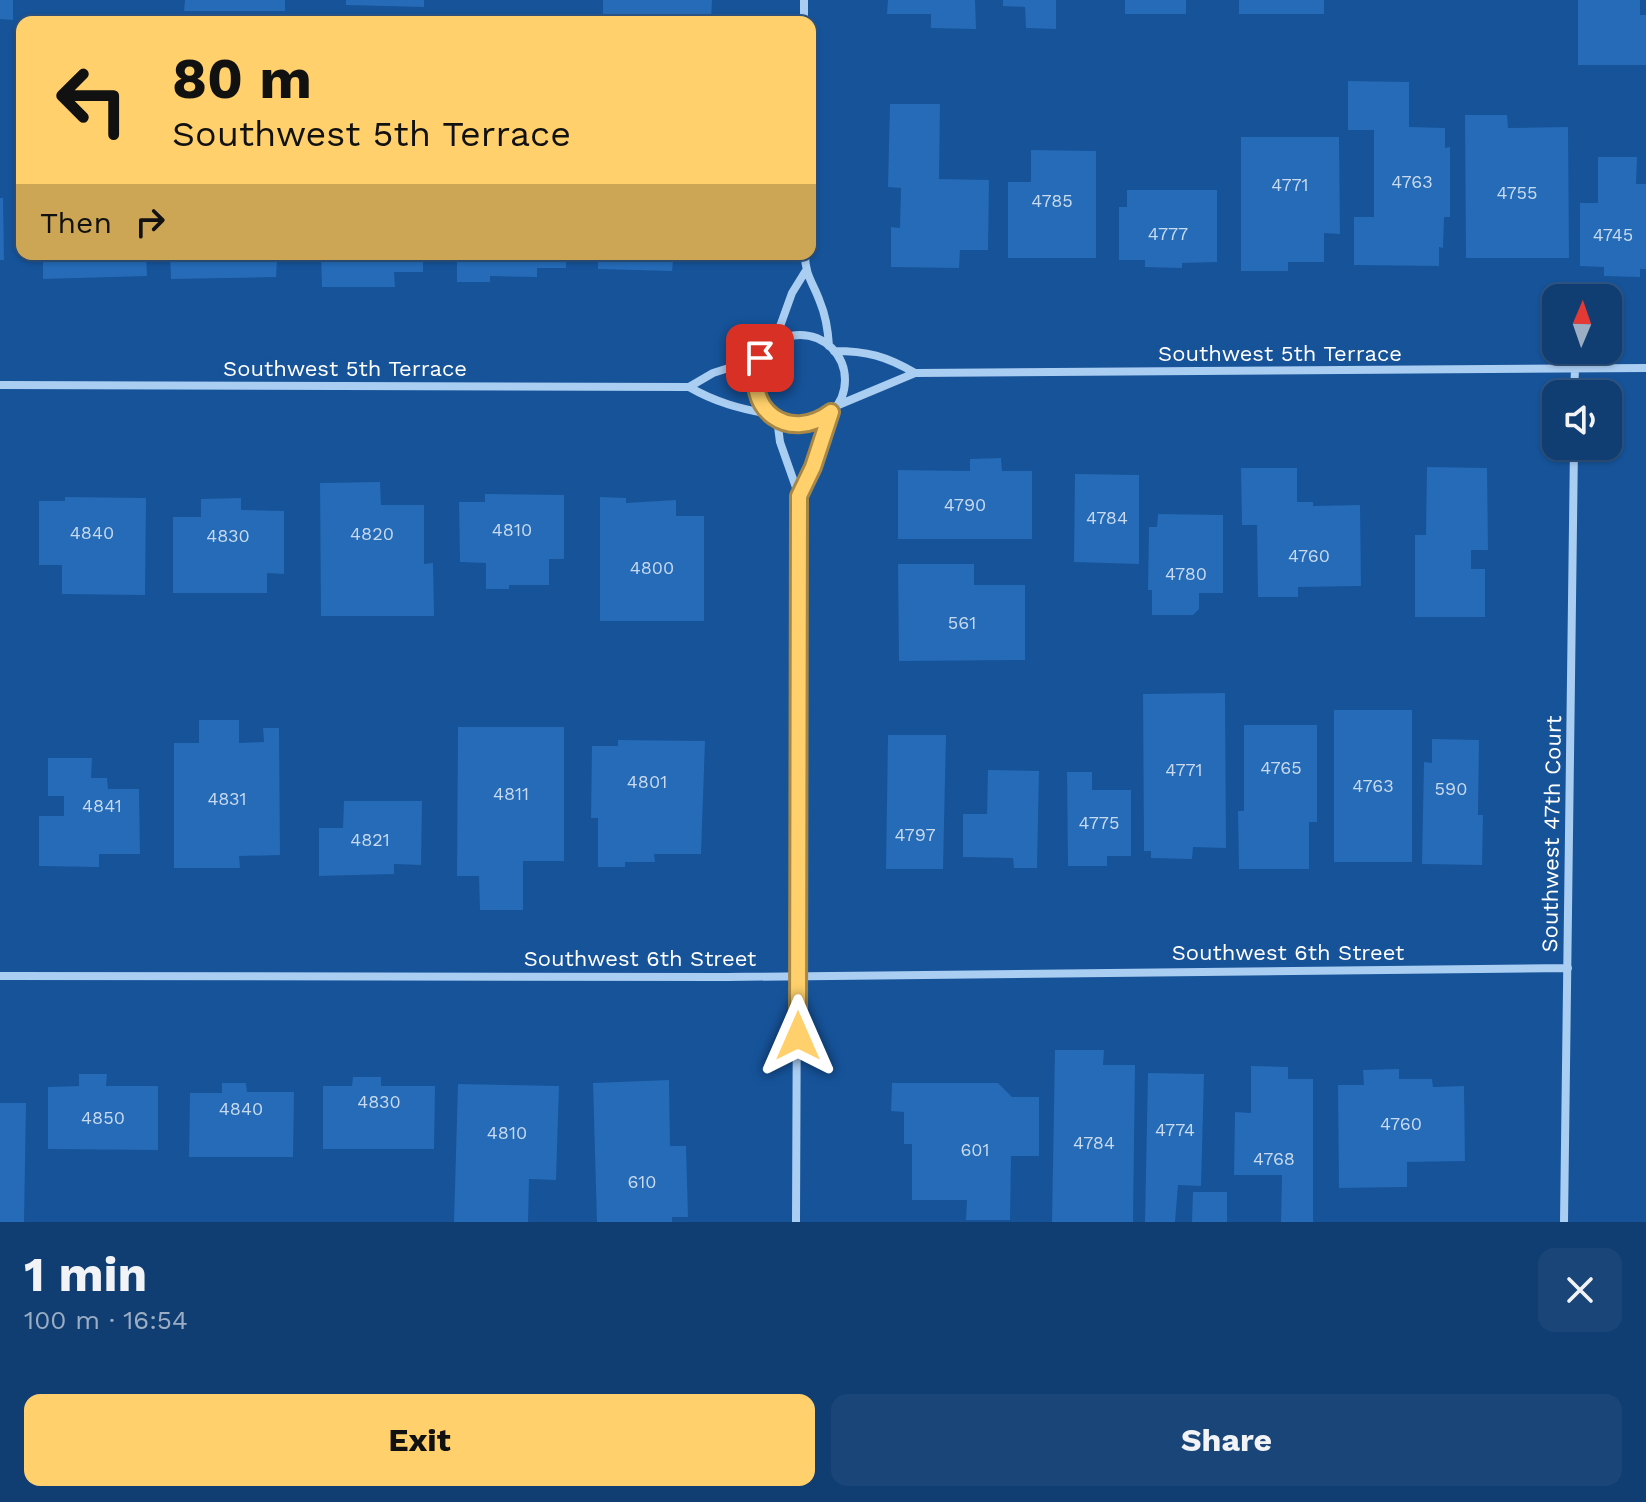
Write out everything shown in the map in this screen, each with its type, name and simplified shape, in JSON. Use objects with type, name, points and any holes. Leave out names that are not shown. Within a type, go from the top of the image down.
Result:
[{"type":"street","points":[[799,496],[842,395],[844,372],[832,348],[823,311],[805,272],[805,260]]},
{"type":"street","points":[[774,343],[787,304],[805,272]]},
{"type":"street","name":"Southwest 5th Terrace","points":[[689,387],[713,373],[760,358],[774,343],[787,337],[802,335],[817,338],[832,348],[865,351],[896,361],[915,373]]},
{"type":"street","points":[[760,358],[754,381],[756,393],[773,416],[799,496],[796,1222]]},
{"type":"street","name":"Southwest 5th Terrace","points":[[0,385],[689,387],[710,399],[737,408],[773,416],[791,424],[805,425],[915,373],[1646,368]]},
{"type":"street","points":[[1575,369],[1575,380]]},
{"type":"street","name":"Southwest 47th Court","points":[[1564,1222],[1574,460]]},
{"type":"street","name":"Southwest 6th Street","points":[[0,976],[727,977],[1568,968]]},
{"type":"building","points":[[0,0],[13,0],[13,20],[0,19]]},
{"type":"building","points":[[185,0],[285,0],[285,11],[184,11]]},
{"type":"building","points":[[346,0],[424,0],[424,7],[346,5]]},
{"type":"building","points":[[603,0],[712,0],[711,16],[603,16]]},
{"type":"building","points":[[888,0],[975,0],[976,29],[931,28],[931,14],[887,14]]},
{"type":"building","points":[[1003,0],[1056,0],[1056,29],[1026,28],[1025,7],[1003,6]]},
{"type":"building","points":[[1125,0],[1186,0],[1186,14],[1125,14]]},
{"type":"building","points":[[1239,0],[1324,0],[1324,14],[1239,14]]},
{"type":"building","points":[[1578,0],[1640,0],[1640,15],[1646,15],[1646,65],[1578,65]]},
{"type":"building","points":[[1348,81],[1409,82],[1409,127],[1445,128],[1445,148],[1450,147],[1450,217],[1444,217],[1439,266],[1354,265],[1354,217],[1374,217],[1374,130],[1348,130]]},
{"type":"building","points":[[890,104],[940,104],[939,179],[989,180],[988,250],[960,250],[959,268],[891,267],[891,227],[900,228],[901,188],[888,187]]},
{"type":"building","points":[[1465,115],[1507,115],[1508,128],[1568,127],[1569,258],[1466,258]]},
{"type":"building","points":[[1241,137],[1339,137],[1340,234],[1324,233],[1324,262],[1288,262],[1288,271],[1241,271]]},
{"type":"building","points":[[1031,150],[1096,151],[1096,258],[1008,258],[1008,182],[1031,182]]},
{"type":"building","points":[[1598,157],[1637,157],[1636,184],[1646,184],[1646,269],[1640,269],[1640,277],[1604,276],[1604,267],[1580,266],[1580,203],[1598,203]]},
{"type":"building","points":[[1127,190],[1217,190],[1217,262],[1182,263],[1182,268],[1145,267],[1145,260],[1119,260],[1119,207],[1127,207]]},
{"type":"building","points":[[0,198],[3,198],[4,260],[0,260]]},
{"type":"building","points":[[43,260],[146,260],[147,276],[43,279]]},
{"type":"building","points":[[170,260],[277,260],[276,277],[171,279]]},
{"type":"building","points":[[321,260],[423,260],[423,272],[394,272],[395,287],[322,287]]},
{"type":"building","points":[[457,260],[566,260],[566,268],[537,268],[537,277],[490,276],[490,282],[457,282]]},
{"type":"building","points":[[598,260],[703,260],[673,261],[672,271],[598,269]]},
{"type":"building","points":[[1001,458],[1002,471],[1032,471],[1032,539],[898,539],[898,470],[970,471],[970,459]]},
{"type":"building","points":[[1427,467],[1487,468],[1488,550],[1471,550],[1471,569],[1485,569],[1485,617],[1415,617],[1415,535],[1426,535]]},
{"type":"building","points":[[1241,468],[1297,468],[1297,502],[1313,502],[1313,506],[1360,505],[1361,586],[1298,587],[1298,597],[1258,597],[1257,525],[1242,525]]},
{"type":"building","points":[[1075,474],[1139,475],[1139,564],[1074,562]]},
{"type":"building","points":[[380,482],[381,505],[424,505],[424,564],[433,563],[434,616],[321,616],[320,483]]},
{"type":"building","points":[[485,494],[564,495],[564,559],[549,559],[549,585],[509,585],[509,589],[486,589],[486,563],[460,562],[459,502],[485,502]]},
{"type":"building","points":[[65,497],[146,498],[145,595],[62,594],[62,565],[39,565],[39,501],[65,501]]},
{"type":"building","points":[[600,497],[626,498],[626,503],[676,500],[676,516],[704,516],[704,621],[600,621]]},
{"type":"building","points":[[241,498],[241,510],[284,511],[284,574],[267,573],[267,593],[173,593],[173,517],[201,517],[201,499]]},
{"type":"building","points":[[1158,514],[1223,515],[1223,593],[1199,593],[1199,609],[1193,615],[1152,615],[1152,590],[1148,590],[1149,527],[1157,527]]},
{"type":"building","points":[[898,564],[974,564],[974,585],[1025,585],[1025,660],[899,661]]},
{"type":"building","points":[[1225,693],[1226,848],[1193,847],[1192,859],[1151,858],[1151,851],[1144,851],[1143,694]]},
{"type":"building","points":[[1334,710],[1412,710],[1412,862],[1334,862]]},
{"type":"building","points":[[199,720],[239,720],[239,743],[264,742],[263,728],[279,728],[280,855],[239,856],[240,868],[174,868],[174,743],[199,743]]},
{"type":"building","points":[[1244,725],[1317,725],[1317,822],[1309,822],[1309,869],[1239,869],[1238,811],[1244,811]]},
{"type":"building","points":[[458,727],[564,727],[564,861],[523,861],[523,910],[480,910],[479,876],[457,876]]},
{"type":"building","points":[[888,735],[946,735],[943,869],[886,869]]},
{"type":"building","points":[[1432,739],[1479,740],[1478,815],[1483,815],[1482,865],[1422,864],[1424,762],[1432,763]]},
{"type":"building","points":[[618,740],[705,741],[701,854],[654,854],[655,862],[625,862],[625,867],[598,867],[598,818],[591,818],[592,746],[618,746]]},
{"type":"building","points":[[48,758],[92,758],[91,778],[107,778],[108,789],[139,789],[140,854],[99,854],[99,867],[39,866],[39,816],[64,816],[64,796],[48,796]]},
{"type":"building","points":[[988,770],[1039,771],[1037,868],[1014,868],[1013,858],[963,857],[963,814],[987,814]]},
{"type":"building","points":[[1067,772],[1092,772],[1092,790],[1131,790],[1131,856],[1107,856],[1107,866],[1068,866]]},
{"type":"building","points":[[344,801],[422,801],[421,865],[394,864],[394,874],[319,876],[319,828],[343,828]]},
{"type":"building","points":[[1055,1050],[1104,1050],[1103,1065],[1135,1065],[1133,1222],[1052,1222]]},
{"type":"building","points":[[1251,1066],[1288,1067],[1288,1079],[1313,1079],[1313,1222],[1281,1222],[1282,1175],[1234,1175],[1235,1112],[1251,1113]]},
{"type":"building","points":[[1399,1069],[1399,1079],[1432,1079],[1433,1087],[1464,1086],[1465,1161],[1407,1162],[1407,1187],[1339,1188],[1338,1085],[1364,1085],[1363,1070]]},
{"type":"building","points":[[1148,1073],[1204,1074],[1201,1186],[1178,1185],[1175,1222],[1145,1222]]},
{"type":"building","points":[[79,1074],[107,1074],[106,1086],[158,1086],[158,1150],[48,1149],[48,1087],[79,1086]]},
{"type":"building","points":[[353,1077],[381,1077],[381,1086],[435,1086],[434,1149],[323,1149],[323,1086],[352,1086]]},
{"type":"building","points":[[669,1080],[670,1146],[686,1146],[688,1217],[672,1217],[672,1222],[597,1222],[593,1083]]},
{"type":"building","points":[[222,1083],[246,1083],[247,1092],[294,1092],[293,1157],[189,1157],[190,1093],[222,1093]]},
{"type":"building","points":[[892,1083],[998,1083],[1012,1097],[1039,1097],[1039,1156],[1011,1156],[1010,1220],[966,1220],[967,1200],[912,1200],[912,1144],[904,1144],[904,1112],[891,1111]]},
{"type":"building","points":[[458,1084],[559,1086],[556,1180],[529,1179],[528,1222],[454,1222]]},
{"type":"building","points":[[0,1103],[26,1103],[24,1222],[0,1222]]},
{"type":"building","points":[[1193,1192],[1227,1192],[1227,1222],[1192,1222]]},
{"type":"route","points":[[760,358],[754,381],[756,393],[770,414],[791,424],[805,425],[831,412],[813,467],[799,496],[798,1036]]}]
